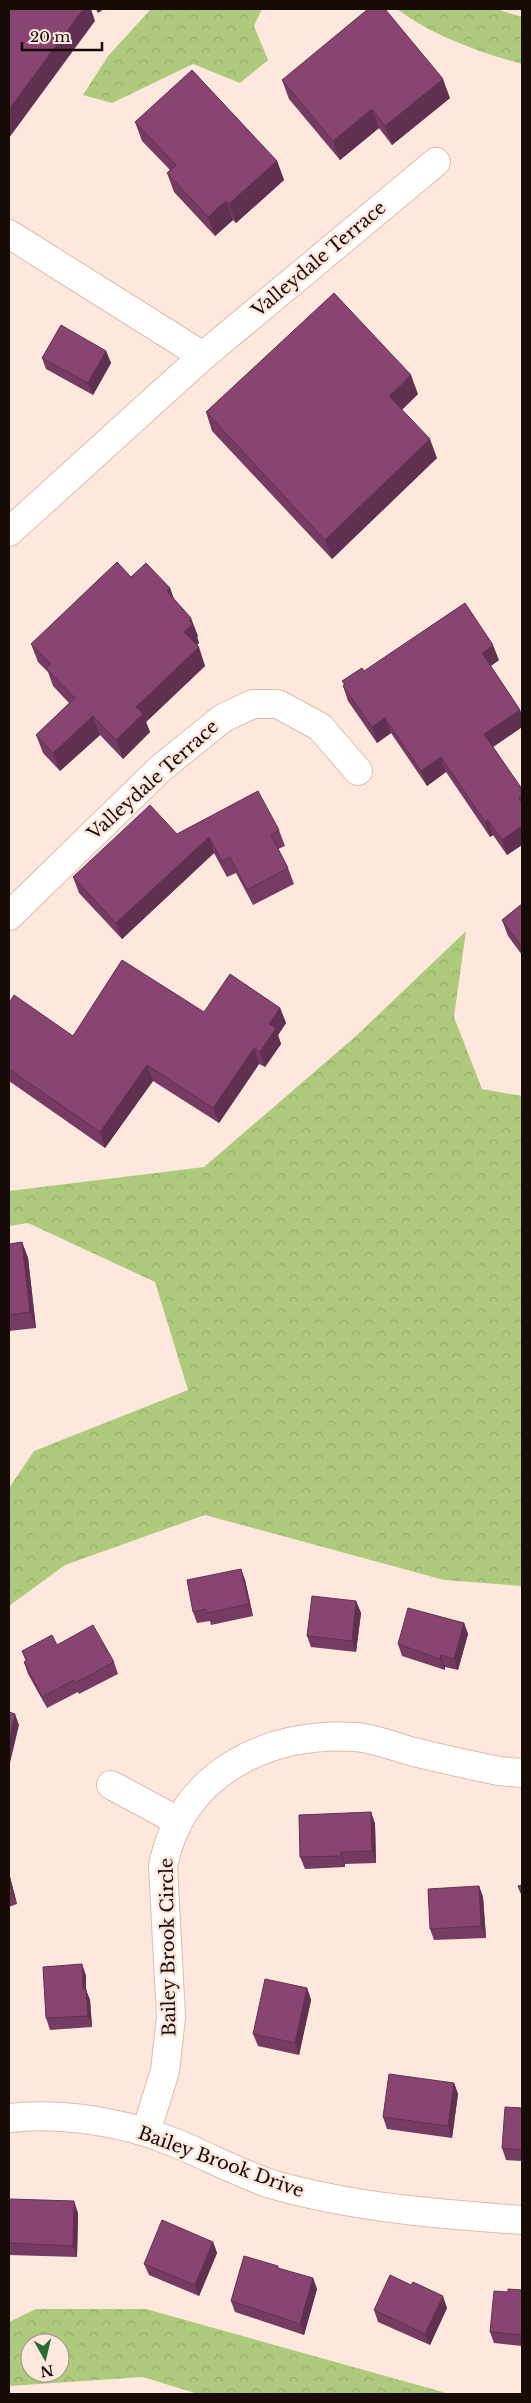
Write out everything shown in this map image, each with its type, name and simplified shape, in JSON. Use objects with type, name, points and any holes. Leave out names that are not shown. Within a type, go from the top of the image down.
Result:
[{"type":"street","name":"Valleydale Terrace","points":[[9,532],[203,356],[436,162]]},
{"type":"street","points":[[9,234],[203,356]]},
{"type":"street","name":"Valleydale Terrace","points":[[9,916],[161,768],[223,718],[253,704],[278,704],[320,727],[358,771]]},
{"type":"street","name":"Bailey Brook Circle","points":[[146,2132],[165,2071],[169,2045],[170,1987],[163,1866],[167,1844],[178,1821],[199,1793],[228,1766],[248,1756],[302,1738],[357,1737],[499,1771],[522,1772]]},
{"type":"street","points":[[111,1785],[178,1821]]},
{"type":"street","name":"Bailey Brook Drive","points":[[9,2118],[23,2116],[64,2118],[146,2132],[275,2185],[335,2200],[431,2213],[522,2220]]},
{"type":"green space","points":[[151,9],[262,9],[254,26],[268,60],[240,83],[193,64],[112,103],[83,95],[108,56]]},
{"type":"green space","points":[[397,9],[496,9],[522,17],[522,64],[441,35]]},
{"type":"green space","points":[[466,931],[454,1017],[482,1089],[522,1096],[522,1586],[444,1580],[205,1515],[65,1565],[9,1606],[9,1488],[34,1451],[188,1390],[155,1282],[28,1223],[9,1226],[9,1191],[204,1167],[356,1036]]},
{"type":"green space","points":[[36,2309],[146,2309],[450,2394],[198,2394],[143,2377],[70,2382],[70,2333],[20,2333],[20,2383],[54,2383],[9,2386],[9,2322]]},
{"type":"building","points":[[9,9],[83,9],[9,109]]},
{"type":"building","points":[[368,9],[385,9],[443,79],[385,126],[372,109],[333,141],[282,80]]},
{"type":"building","points":[[192,70],[277,161],[229,204],[226,201],[208,217],[167,173],[176,165],[135,122]]},
{"type":"building","points":[[334,293],[411,375],[389,396],[430,439],[325,540],[206,412]]},
{"type":"building","points":[[61,325],[106,351],[88,383],[42,358]]},
{"type":"building","points":[[117,562],[131,577],[146,563],[170,588],[167,591],[191,618],[189,621],[193,624],[184,632],[199,647],[136,707],[143,714],[116,740],[93,716],[53,753],[36,735],[75,698],[46,668],[51,664],[31,644]]},
{"type":"building","points":[[465,603],[493,645],[482,653],[520,710],[484,734],[522,789],[522,796],[519,798],[522,803],[522,826],[502,840],[488,820],[485,822],[441,757],[421,771],[385,718],[372,727],[343,686],[345,684],[342,681],[362,668],[364,671]]},
{"type":"building","points":[[258,791],[279,830],[271,835],[288,868],[247,890],[230,857],[222,861],[209,837],[116,923],[73,877],[150,805],[177,834]]},
{"type":"building","points":[[522,904],[522,947],[502,920]]},
{"type":"building","points":[[122,960],[204,1012],[230,974],[280,1008],[269,1024],[276,1028],[260,1052],[254,1048],[213,1108],[147,1065],[100,1132],[9,1069],[9,1003],[14,995],[73,1036]]},
{"type":"building","points":[[22,1242],[30,1312],[9,1315],[9,1244]]},
{"type":"building","points":[[241,1569],[249,1604],[207,1613],[206,1609],[193,1612],[187,1580]]},
{"type":"building","points":[[312,1596],[356,1601],[352,1641],[307,1636]]},
{"type":"building","points":[[408,1608],[464,1623],[454,1659],[441,1655],[440,1659],[398,1644]]},
{"type":"building","points":[[93,1625],[114,1662],[75,1683],[74,1680],[42,1697],[24,1662],[27,1661],[22,1651],[52,1635],[57,1645]]},
{"type":"building","points":[[9,1712],[15,1714],[9,1739]]},
{"type":"building","points":[[371,1812],[372,1851],[341,1852],[341,1856],[300,1857],[299,1815]]},
{"type":"building","points":[[9,1878],[12,1893],[9,1894]]},
{"type":"building","points":[[522,1885],[522,1895],[518,1886]]},
{"type":"building","points":[[479,1886],[481,1926],[430,1929],[428,1889]]},
{"type":"building","points":[[82,1964],[83,1989],[86,1989],[88,2016],[46,2018],[43,1967]]},
{"type":"building","points":[[265,1979],[307,1988],[295,2043],[253,2034]]},
{"type":"building","points":[[389,2074],[454,2083],[448,2126],[383,2117]]},
{"type":"building","points":[[505,2107],[522,2108],[522,2150],[502,2148]]},
{"type":"building","points":[[9,2199],[74,2201],[73,2246],[9,2243]]},
{"type":"building","points":[[162,2220],[213,2242],[195,2285],[144,2264]]},
{"type":"building","points":[[244,2256],[313,2278],[300,2324],[231,2301]]},
{"type":"building","points":[[390,2275],[411,2285],[413,2282],[443,2296],[425,2334],[374,2310]]},
{"type":"building","points":[[508,2289],[522,2290],[522,2335],[490,2332],[494,2291],[508,2292]]}]
